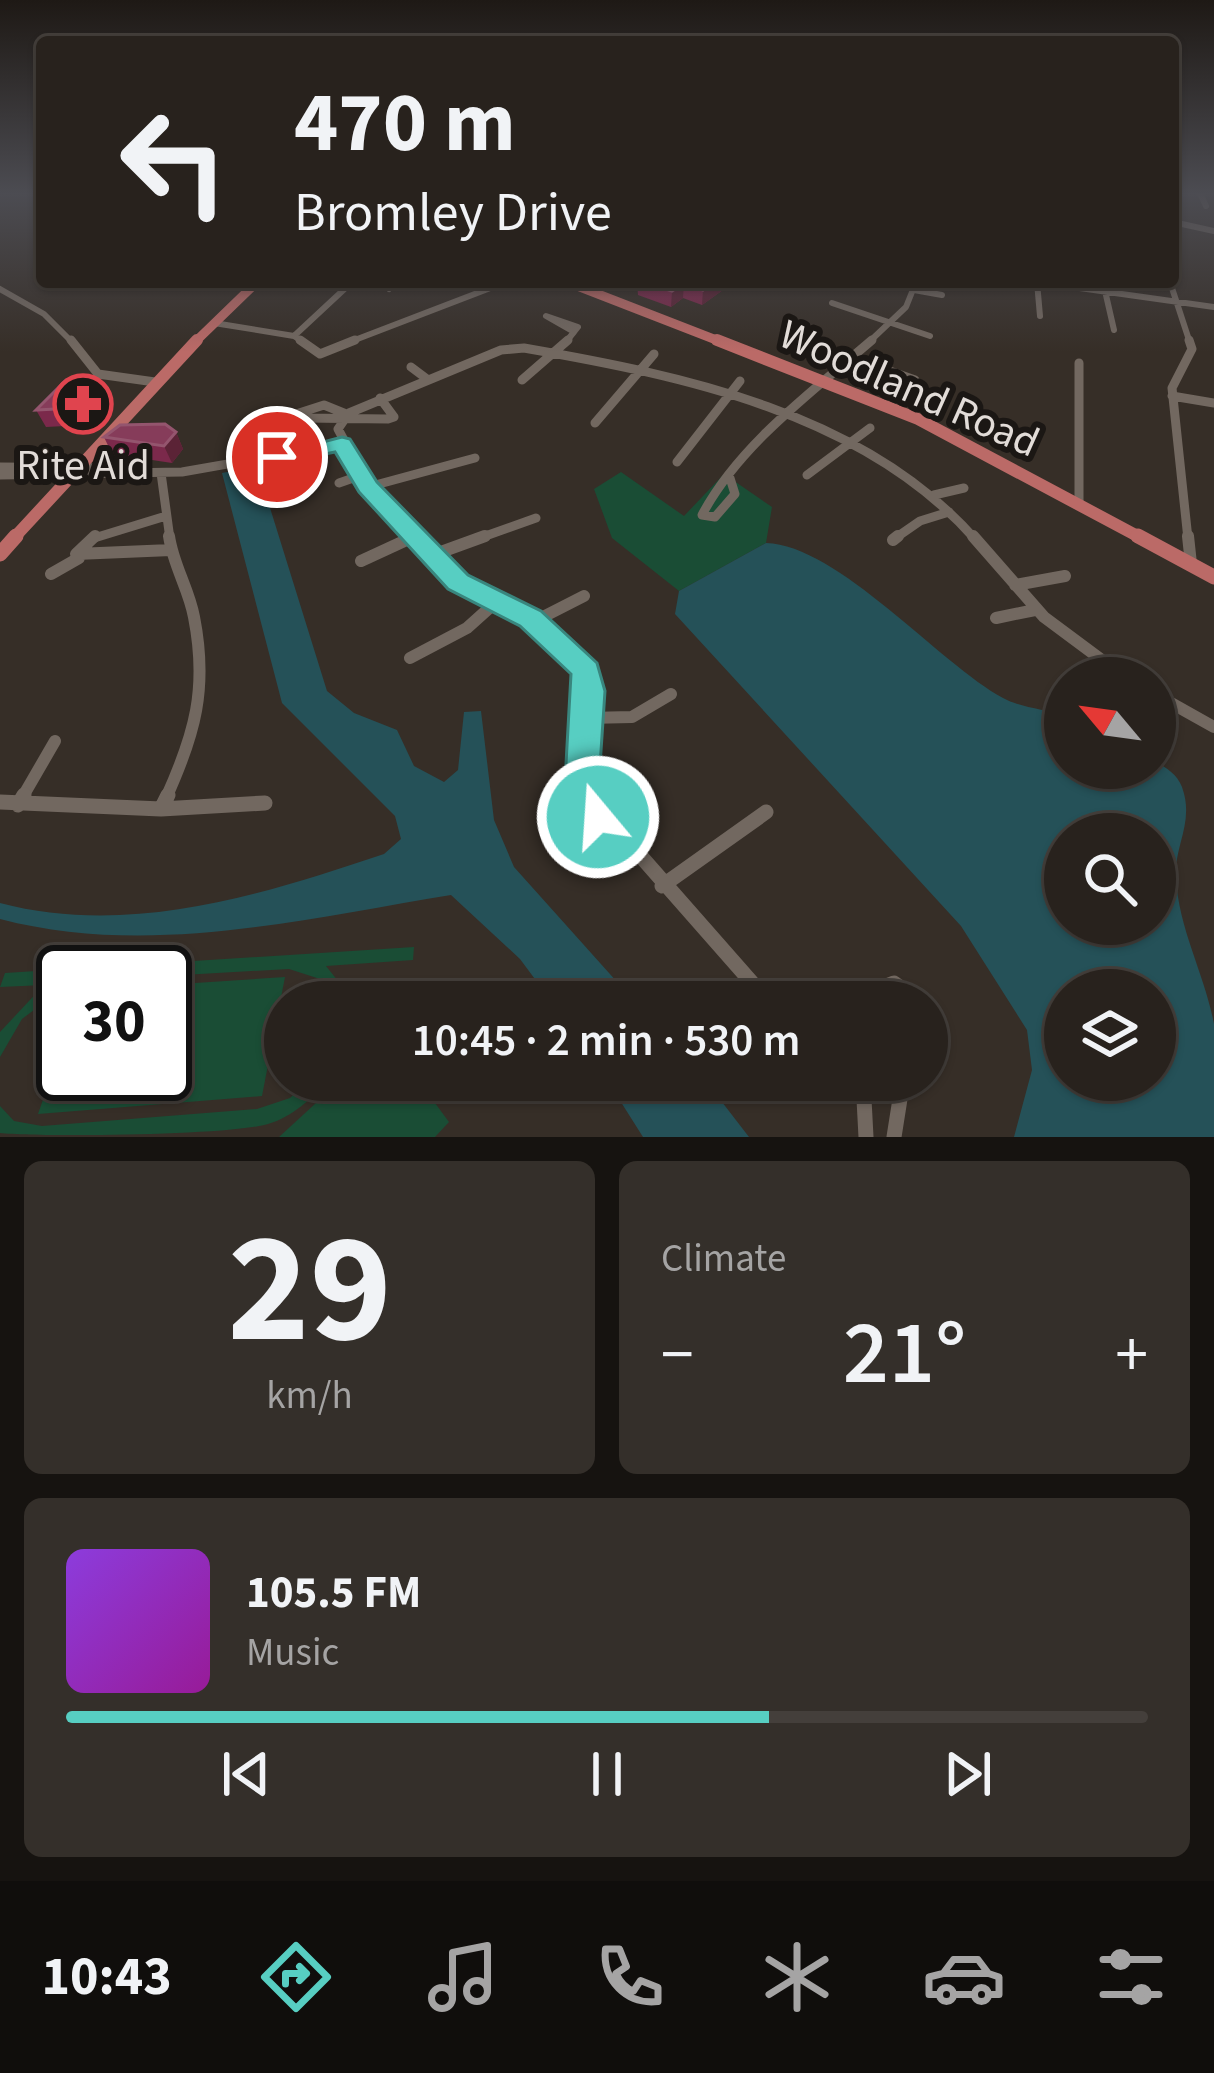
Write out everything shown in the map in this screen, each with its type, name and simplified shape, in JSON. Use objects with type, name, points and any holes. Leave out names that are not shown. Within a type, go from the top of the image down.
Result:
[{"type":"main road","points":[[0,554],[155,382],[251,288]]},
{"type":"main road","name":"Woodland Road","points":[[582,288],[918,419],[1214,577]]},
{"type":"street","points":[[294,336],[346,288]]},
{"type":"street","points":[[469,288],[475,296]]},
{"type":"street","points":[[214,323],[294,336],[320,354],[493,288]]},
{"type":"street","points":[[730,478],[788,413],[892,323],[914,288]]},
{"type":"street","points":[[921,288],[942,295]]},
{"type":"street","points":[[1038,288],[1040,316]]},
{"type":"street","points":[[1104,288],[1114,330]]},
{"type":"street","points":[[1109,288],[1214,307]]},
{"type":"street","points":[[1172,288],[1192,352],[1172,396],[1191,564]]},
{"type":"street","points":[[0,289],[31,301],[67,330],[98,374],[155,382]]},
{"type":"street","points":[[832,303],[930,336]]},
{"type":"street","points":[[522,380],[575,332]]},
{"type":"street","points":[[490,338],[501,350]]},
{"type":"street","points":[[808,342],[915,380]]},
{"type":"street","points":[[750,981],[588,799],[580,764],[587,718],[586,671],[535,621],[458,582],[430,556],[364,481],[342,442],[350,416],[380,398],[501,350],[524,348],[788,413],[849,443],[934,495],[1035,610],[1070,645],[1090,657]]},
{"type":"street","points":[[595,423],[653,354]]},
{"type":"street","points":[[1078,503],[1079,363]]},
{"type":"street","points":[[411,367],[427,380]]},
{"type":"street","points":[[677,462],[740,381]]},
{"type":"street","points":[[1172,396],[1214,403]]},
{"type":"street","points":[[350,416],[394,417],[380,398]]},
{"type":"street","points":[[808,475],[870,428]]},
{"type":"street","points":[[0,471],[161,473],[342,442]]},
{"type":"street","points":[[339,483],[476,458]]},
{"type":"street","points":[[161,473],[171,550],[194,616],[200,701],[195,735],[161,808]]},
{"type":"street","points":[[934,495],[964,488]]},
{"type":"street","points":[[893,541],[920,521],[949,512]]},
{"type":"street","points":[[80,558],[81,544],[96,535],[166,516]]},
{"type":"street","points":[[430,556],[536,518]]},
{"type":"street","points":[[361,561],[413,537]]},
{"type":"street","points":[[51,574],[80,558],[171,550]]},
{"type":"street","points":[[1015,585],[1065,576]]},
{"type":"street","points":[[535,621],[584,596]]},
{"type":"street","points":[[410,658],[466,628],[496,602]]},
{"type":"street","points":[[996,618],[1035,610]]},
{"type":"street","points":[[587,718],[632,717],[671,694]]},
{"type":"street","points":[[1176,702],[1214,727]]},
{"type":"street","points":[[18,805],[55,741]]},
{"type":"street","points":[[0,802],[161,808],[266,803]]},
{"type":"street","points":[[662,886],[766,812]]},
{"type":"street","points":[[863,1101],[866,1137]]},
{"type":"street","points":[[894,1137],[900,1101]]},
{"type":"green space","points":[[621,472],[684,516],[724,474],[772,507],[766,543],[679,591],[612,538],[594,489]]},
{"type":"green space","points":[[414,947],[413,960],[326,966],[338,981],[321,981],[289,969],[192,974],[192,961]]},
{"type":"green space","points":[[36,971],[36,985],[0,987],[5,973]]},
{"type":"green space","points":[[285,977],[284,981],[264,981],[262,1096],[38,1114],[43,1101],[192,1101],[192,983]]},
{"type":"green space","points":[[36,994],[36,1008],[22,1019],[0,1057],[0,1032]]},
{"type":"green space","points":[[281,1101],[307,1101],[285,1117],[247,1128],[133,1134],[0,1133],[0,1106],[14,1121],[42,1126],[257,1109]]},
{"type":"green space","points":[[318,1101],[434,1101],[449,1122],[435,1137],[279,1137]]},
{"type":"water","points":[[257,466],[327,691],[354,713],[397,730],[414,766],[444,782],[458,770],[464,712],[481,711],[494,820],[514,867],[616,981],[536,981],[520,959],[451,895],[283,923],[169,935],[56,930],[0,919],[0,903],[97,915],[195,907],[291,884],[384,854],[401,839],[395,816],[282,703],[222,473]]},
{"type":"water","points":[[766,543],[794,549],[856,584],[978,682],[1003,698],[1044,711],[1044,789],[1176,789],[1176,778],[1186,812],[1176,867],[1178,898],[1214,1024],[1214,1137],[1014,1137],[1032,1070],[1027,1030],[961,926],[675,614],[679,591]]},
{"type":"water","points":[[620,1101],[721,1101],[749,1137],[643,1137]]},
{"type":"building","points":[[66,380],[99,383],[75,408],[36,410]]},
{"type":"building","points":[[165,424],[176,432],[164,446],[104,437],[120,425]]},
{"type":"place","name":"Rite Aid","points":[[83,404]]},
{"type":"route","points":[[277,457],[342,444],[368,487],[458,582],[530,619],[576,657],[586,671],[590,691],[582,782],[598,817]]}]
